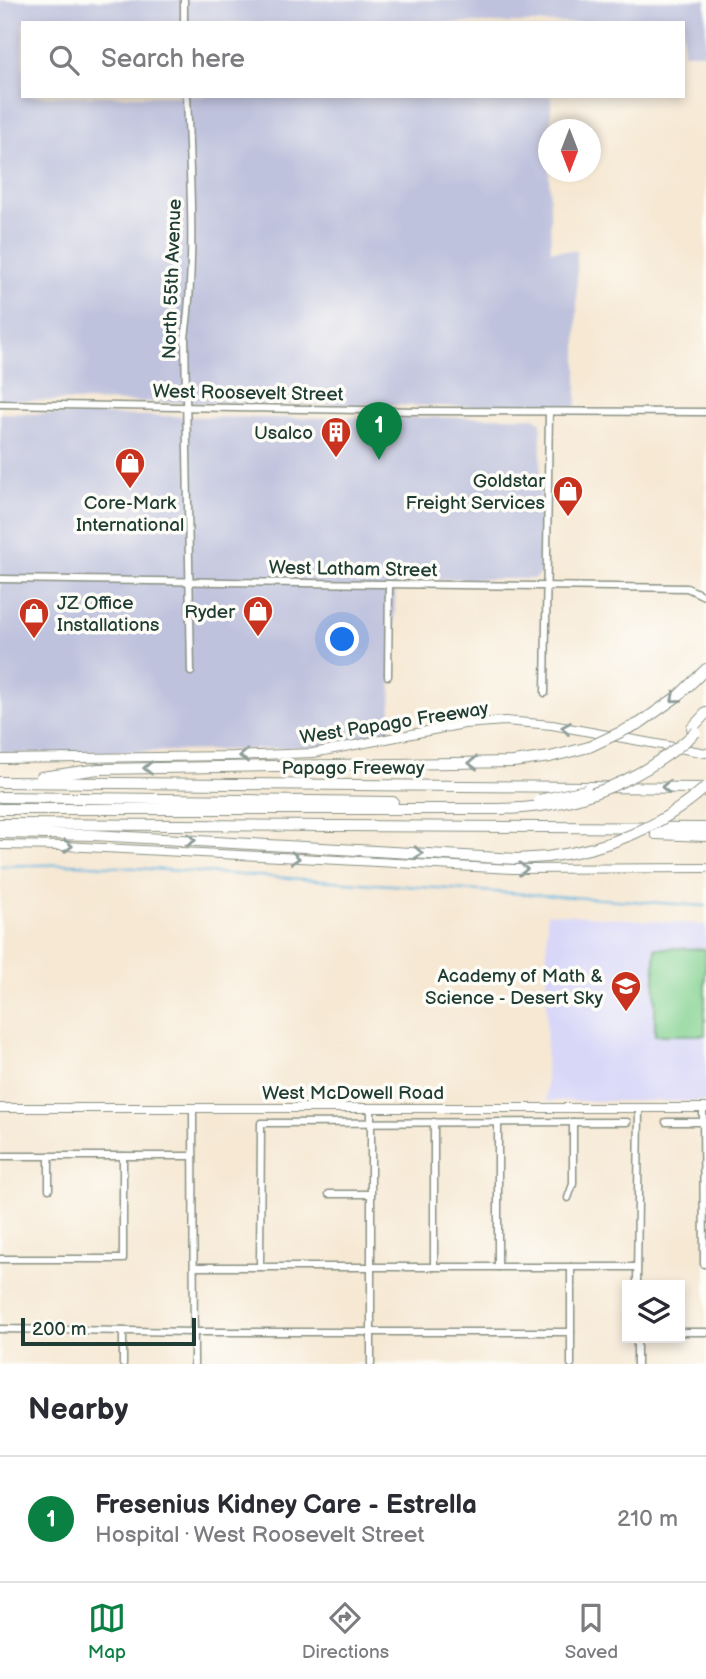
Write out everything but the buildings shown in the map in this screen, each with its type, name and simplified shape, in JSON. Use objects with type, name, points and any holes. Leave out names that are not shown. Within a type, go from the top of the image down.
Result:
[{"type":"highway","points":[[3,782],[99,769],[513,762],[565,754],[589,747],[640,723],[678,696],[706,669]]},
{"type":"highway","points":[[694,730],[706,713]]},
{"type":"highway","points":[[0,808],[491,806],[532,802],[570,795],[594,787],[640,766],[706,723]]},
{"type":"highway","name":"Papago Freeway","points":[[3,782],[706,788]]},
{"type":"highway","points":[[0,833],[107,836],[502,858],[547,857],[589,850],[636,834],[671,814],[706,788]]},
{"type":"highway","points":[[0,797],[491,806]]},
{"type":"highway","points":[[0,824],[706,828]]},
{"type":"highway","points":[[488,828],[706,836]]},
{"type":"main road","name":"West Papago Freeway","points":[[0,759],[313,753],[464,724],[505,721],[552,725],[706,753]]},
{"type":"main road","points":[[0,845],[513,869],[706,868]]},
{"type":"main road","name":"West McDowell Road","points":[[0,1108],[705,1108]]},
{"type":"street","points":[[184,0],[184,21]]},
{"type":"street","name":"North 55th Avenue","points":[[187,98],[191,250],[184,338],[191,672]]},
{"type":"street","name":"West Roosevelt Street","points":[[0,404],[706,412]]},
{"type":"street","points":[[545,693],[550,412]]},
{"type":"street","name":"West Latham Street","points":[[0,579],[687,588],[704,596]]},
{"type":"street","points":[[388,676],[389,584]]},
{"type":"street","points":[[193,1108],[194,1364]]},
{"type":"street","points":[[371,1108],[371,1364]]},
{"type":"street","points":[[637,1280],[639,1108]]},
{"type":"street","points":[[705,1108],[705,1264]]},
{"type":"street","points":[[434,1122],[434,1267]]},
{"type":"street","points":[[498,1122],[498,1267]]},
{"type":"street","points":[[568,1198],[573,1184],[573,1122]]},
{"type":"street","name":"West McDowell Road","points":[[260,1267],[261,1123],[627,1122]]},
{"type":"street","points":[[666,1122],[705,1122]]},
{"type":"street","points":[[0,1156],[193,1156]]},
{"type":"street","points":[[49,1156],[49,1189]]},
{"type":"street","points":[[0,1259],[123,1259],[123,1156]]},
{"type":"street","points":[[329,1194],[371,1194]]},
{"type":"street","points":[[194,1267],[637,1267]]},
{"type":"street","points":[[571,1267],[572,1364]]},
{"type":"street","points":[[0,1329],[571,1332]]},
{"type":"street","points":[[123,1331],[123,1364]]},
{"type":"street","points":[[685,1332],[706,1332]]},
{"type":"street","points":[[637,1343],[637,1364]]},
{"type":"shaded area","points":[[0,0],[706,0],[706,53],[685,53],[685,21],[21,21],[21,98],[551,98],[551,119],[538,119],[538,182],[549,182],[551,250],[577,251],[576,408],[0,400]]},
{"type":"shaded area","points":[[0,413],[264,418],[535,417],[541,423],[540,573],[535,579],[396,579],[390,733],[322,746],[0,754]]},
{"type":"shaded area","name":"Academy of Math & Science - Desert Sky","points":[[547,913],[706,925],[706,1101],[546,1101]]},
{"type":"green space","points":[[655,948],[705,949],[705,1035],[655,1035]]},
{"type":"waterway","points":[[0,866],[76,864],[706,906]]},
{"type":"place","name":"Usalco","points":[[336,459]]},
{"type":"place","name":"Fresenius Kidney Care - Estrella","points":[[379,460]]},
{"type":"place","name":"Core-Mark International","points":[[130,490]]},
{"type":"place","name":"Goldstar Freight Services","points":[[568,518]]},
{"type":"place","name":"Ryder","points":[[258,638]]},
{"type":"place","name":"JZ Office Installations","points":[[34,640]]},
{"type":"place","name":"Academy of Math & Science - Desert Sky","points":[[626,1013]]}]
